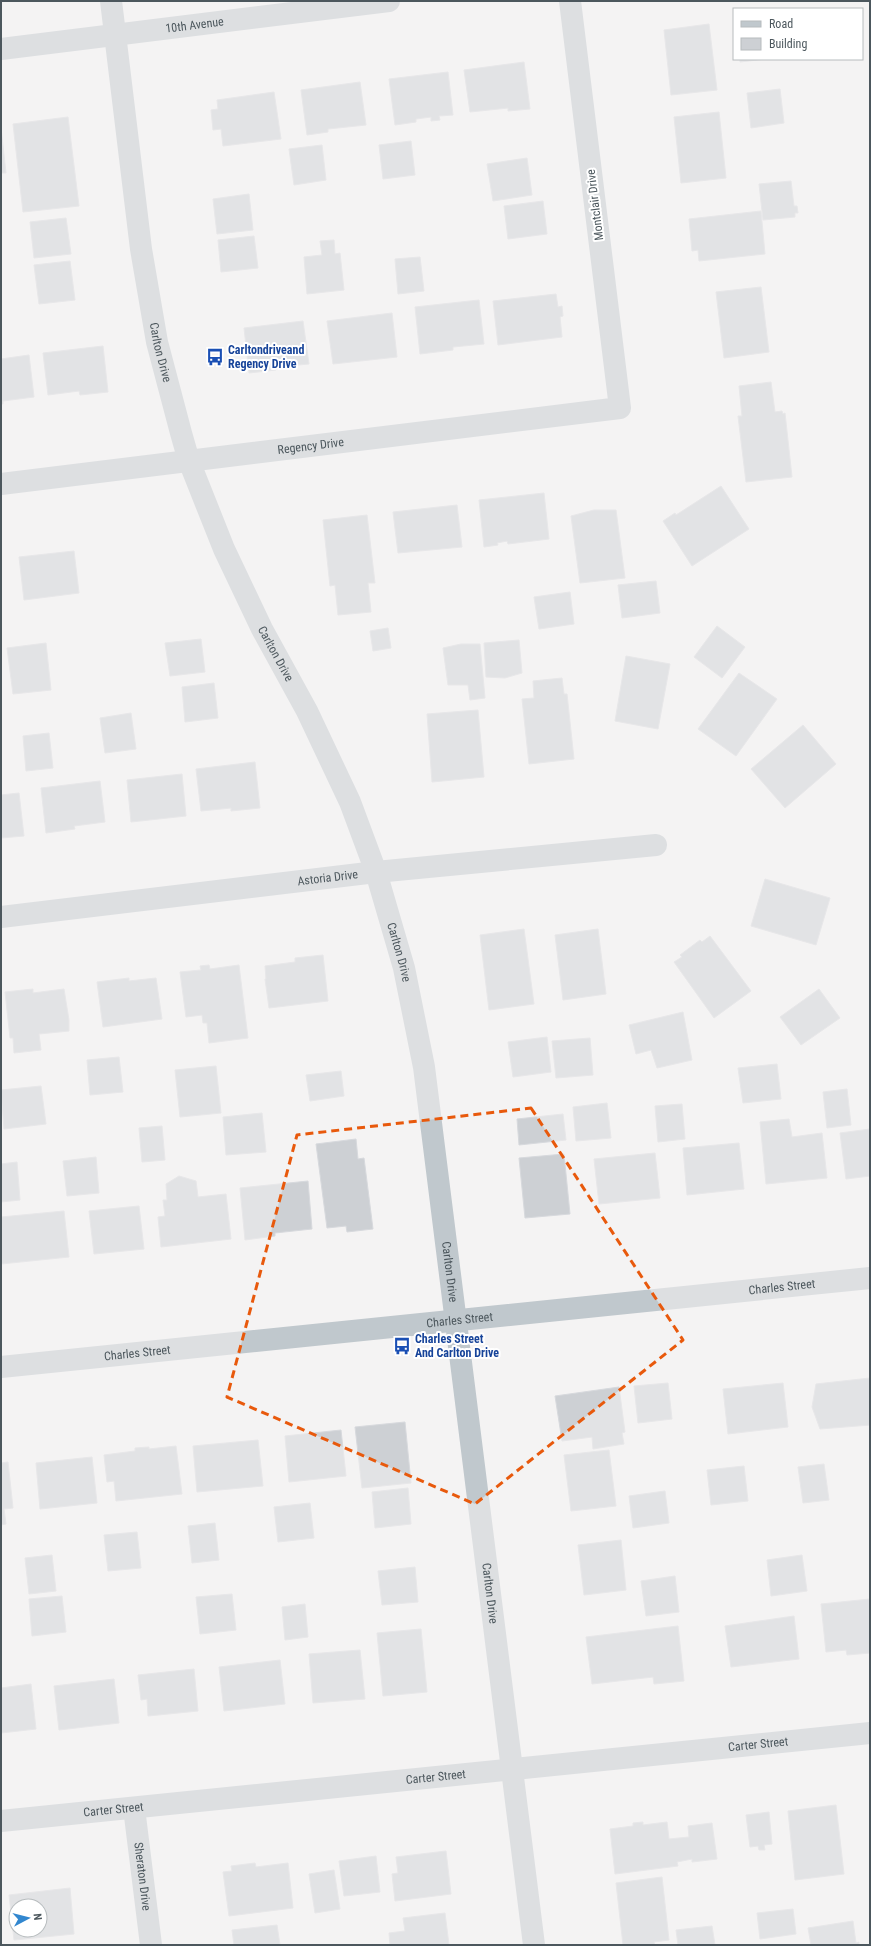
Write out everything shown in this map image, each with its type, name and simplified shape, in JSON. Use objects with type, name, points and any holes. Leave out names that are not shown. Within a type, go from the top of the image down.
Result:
[{"type":"street","name":"Carlton Drive","points":[[111,1],[141,249],[157,342],[189,461],[224,549],[262,629],[307,711],[350,802],[376,872],[404,968],[424,1067],[534,1945]]},
{"type":"street","name":"10th Avenue","points":[[1,49],[389,1]]},
{"type":"street","name":"Montclair Drive","points":[[570,1],[620,408]]},
{"type":"street","name":"Regency Drive","points":[[1,484],[620,408]]},
{"type":"street","name":"Astoria Drive","points":[[1,917],[376,872],[656,845]]},
{"type":"street","name":"Charles Street","points":[[1,1366],[870,1278]]},
{"type":"street","name":"Carter Street","points":[[1,1821],[870,1733]]},
{"type":"street","name":"Sheraton Drive","points":[[134,1808],[151,1945]]},
{"type":"highlighted area","points":[[531,1108],[683,1340],[475,1504],[227,1397],[297,1135]]},
{"type":"building","points":[[709,24],[717,90],[671,95],[664,30]]},
{"type":"building","points":[[740,60],[757,60],[740,62]]},
{"type":"building","points":[[524,62],[530,109],[508,111],[508,108],[470,112],[464,70]]},
{"type":"building","points":[[448,72],[453,115],[439,116],[440,120],[431,121],[431,117],[416,119],[416,122],[395,125],[389,79]]},
{"type":"building","points":[[360,82],[366,125],[328,129],[328,132],[307,135],[301,90]]},
{"type":"building","points":[[780,89],[784,123],[751,128],[747,93]]},
{"type":"building","points":[[274,92],[281,139],[223,146],[221,129],[213,130],[211,110],[218,109],[217,100]]},
{"type":"building","points":[[719,112],[726,178],[681,183],[674,117]]},
{"type":"building","points":[[68,117],[79,206],[23,212],[13,124]]},
{"type":"building","points":[[1,128],[6,173],[1,173]]},
{"type":"building","points":[[411,141],[415,175],[383,179],[379,145]]},
{"type":"building","points":[[322,145],[326,180],[294,185],[289,149]]},
{"type":"building","points":[[527,158],[532,195],[493,201],[487,164]]},
{"type":"building","points":[[791,181],[794,206],[797,206],[798,213],[795,213],[795,217],[763,220],[759,184]]},
{"type":"building","points":[[249,194],[253,230],[217,234],[213,199]]},
{"type":"building","points":[[543,201],[547,234],[508,239],[504,206]]},
{"type":"building","points":[[761,211],[765,254],[699,261],[698,250],[692,251],[689,219]]},
{"type":"building","points":[[66,218],[71,254],[34,258],[30,222]]},
{"type":"building","points":[[254,236],[258,268],[221,272],[218,240]]},
{"type":"building","points":[[334,240],[335,254],[340,253],[344,290],[307,294],[304,257],[322,255],[320,241]]},
{"type":"building","points":[[420,257],[424,291],[398,294],[395,259]]},
{"type":"building","points":[[70,261],[75,300],[39,304],[34,265]]},
{"type":"building","points":[[761,287],[769,352],[724,358],[716,292]]},
{"type":"building","points":[[556,294],[558,307],[562,306],[563,316],[560,317],[562,337],[498,345],[493,301]]},
{"type":"building","points":[[479,300],[484,344],[453,347],[453,350],[420,354],[415,307]]},
{"type":"building","points":[[392,313],[397,357],[333,364],[327,321]]},
{"type":"building","points":[[303,321],[309,364],[276,367],[276,370],[249,373],[244,328]]},
{"type":"building","points":[[103,346],[108,392],[80,395],[79,391],[48,395],[43,353]]},
{"type":"building","points":[[29,355],[34,397],[3,401],[3,404],[1,404],[1,359]]},
{"type":"building","points":[[771,382],[775,412],[782,411],[783,414],[785,413],[792,477],[746,482],[738,416],[742,416],[739,386]]},
{"type":"building","points":[[721,486],[749,529],[692,566],[663,521],[675,513],[676,515]]},
{"type":"building","points":[[544,493],[549,539],[508,544],[507,541],[497,543],[498,545],[484,547],[479,500]]},
{"type":"building","points":[[457,505],[462,547],[398,553],[393,512]]},
{"type":"building","points":[[594,510],[616,510],[625,578],[580,583],[571,516]]},
{"type":"building","points":[[367,515],[375,583],[368,583],[371,612],[338,615],[335,585],[330,586],[323,520]]},
{"type":"building","points":[[74,551],[79,593],[24,600],[19,557]]},
{"type":"building","points":[[656,581],[660,613],[622,618],[618,585]]},
{"type":"building","points":[[570,592],[574,624],[539,629],[534,597]]},
{"type":"building","points":[[717,626],[745,647],[722,678],[694,657]]},
{"type":"building","points":[[388,628],[391,648],[373,651],[370,631]]},
{"type":"building","points":[[201,639],[205,672],[170,676],[165,643]]},
{"type":"building","points":[[519,640],[522,673],[505,678],[486,677],[484,643]]},
{"type":"building","points":[[46,643],[51,690],[13,694],[7,648]]},
{"type":"building","points":[[461,644],[480,644],[485,698],[470,700],[468,685],[448,685],[443,648]]},
{"type":"building","points":[[626,656],[670,664],[658,729],[615,721]]},
{"type":"building","points":[[739,673],[777,699],[736,756],[698,729]]},
{"type":"building","points":[[562,678],[564,694],[567,694],[574,759],[529,764],[522,699],[534,698],[533,681]]},
{"type":"building","points":[[214,683],[218,718],[185,722],[182,687]]},
{"type":"building","points":[[478,710],[484,777],[432,782],[427,714]]},
{"type":"building","points":[[131,713],[136,749],[105,753],[100,718]]},
{"type":"building","points":[[803,725],[836,764],[785,808],[751,769]]},
{"type":"building","points":[[49,733],[53,768],[26,771],[23,736]]},
{"type":"building","points":[[255,762],[260,808],[231,811],[231,808],[201,811],[196,769]]},
{"type":"building","points":[[182,774],[186,816],[131,822],[127,780]]},
{"type":"building","points":[[100,781],[105,822],[74,826],[75,829],[46,833],[41,788]]},
{"type":"building","points":[[19,793],[24,836],[1,838],[1,795]]},
{"type":"building","points":[[765,879],[830,898],[816,945],[751,926]]},
{"type":"building","points":[[524,929],[534,1004],[489,1010],[480,935]]},
{"type":"building","points":[[598,929],[606,994],[563,1000],[555,935]]},
{"type":"building","points":[[710,936],[751,991],[714,1018],[674,962],[682,957],[680,955],[700,940],[702,942]]},
{"type":"building","points":[[323,955],[328,1001],[269,1008],[265,979],[265,966],[295,962],[295,958]]},
{"type":"building","points":[[209,965],[210,969],[239,965],[248,1038],[209,1043],[207,1023],[203,1023],[202,1015],[186,1017],[180,972],[201,970],[200,966]]},
{"type":"building","points":[[129,978],[129,981],[156,978],[162,1019],[103,1027],[97,982]]},
{"type":"building","points":[[33,989],[33,993],[64,989],[69,1020],[69,1031],[39,1034],[41,1050],[14,1053],[13,1038],[10,1038],[5,992]]},
{"type":"building","points":[[819,989],[840,1018],[801,1045],[780,1017]]},
{"type":"building","points":[[683,1012],[692,1060],[657,1068],[651,1050],[636,1054],[629,1025]]},
{"type":"building","points":[[547,1037],[551,1072],[513,1077],[508,1042]]},
{"type":"building","points":[[590,1038],[593,1075],[556,1078],[552,1041]]},
{"type":"building","points":[[119,1057],[123,1092],[90,1095],[87,1060]]},
{"type":"building","points":[[777,1064],[781,1099],[743,1103],[738,1068]]},
{"type":"building","points":[[216,1066],[221,1113],[180,1117],[175,1070]]},
{"type":"building","points":[[341,1071],[344,1096],[310,1101],[306,1075]]},
{"type":"building","points":[[41,1086],[46,1124],[4,1129],[1,1090]]},
{"type":"building","points":[[847,1089],[851,1125],[827,1128],[823,1092]]},
{"type":"building","points":[[607,1103],[611,1138],[576,1141],[573,1107]]},
{"type":"building","points":[[682,1104],[685,1139],[658,1142],[655,1106]]},
{"type":"building","points":[[262,1113],[266,1152],[226,1155],[223,1117]]},
{"type":"building","points":[[563,1114],[566,1140],[519,1145],[517,1119]]},
{"type":"building","points":[[789,1119],[792,1137],[822,1133],[827,1178],[766,1184],[760,1122]]},
{"type":"building","points":[[162,1126],[165,1160],[142,1162],[139,1128]]},
{"type":"building","points":[[870,1129],[870,1176],[846,1179],[840,1133]]},
{"type":"building","points":[[356,1139],[358,1159],[364,1158],[373,1229],[347,1232],[346,1226],[327,1228],[316,1144]]},
{"type":"building","points":[[739,1143],[744,1189],[687,1195],[683,1148]]},
{"type":"building","points":[[655,1153],[660,1198],[599,1204],[594,1159]]},
{"type":"building","points":[[564,1154],[570,1214],[525,1218],[519,1158]]},
{"type":"building","points":[[96,1157],[99,1193],[67,1196],[63,1161]]},
{"type":"building","points":[[17,1162],[20,1200],[1,1202],[1,1164]]},
{"type":"building","points":[[179,1176],[196,1181],[198,1197],[226,1194],[231,1239],[161,1247],[158,1217],[165,1216],[163,1200],[167,1200],[166,1184]]},
{"type":"building","points":[[308,1181],[312,1229],[275,1233],[275,1236],[245,1240],[240,1188]]},
{"type":"building","points":[[139,1206],[144,1249],[94,1254],[89,1211]]},
{"type":"building","points":[[64,1211],[69,1257],[1,1264],[1,1217]]},
{"type":"building","points":[[870,1378],[870,1425],[820,1429],[812,1407],[816,1384]]},
{"type":"building","points":[[668,1383],[672,1419],[638,1423],[634,1386]]},
{"type":"building","points":[[783,1383],[788,1427],[728,1434],[723,1389]]},
{"type":"building","points":[[619,1387],[625,1432],[622,1433],[624,1444],[593,1449],[592,1437],[562,1441],[555,1396]]},
{"type":"building","points":[[405,1422],[411,1483],[362,1488],[355,1427]]},
{"type":"building","points":[[341,1430],[346,1476],[289,1482],[285,1436]]},
{"type":"building","points":[[258,1440],[263,1486],[197,1492],[193,1446]]},
{"type":"building","points":[[176,1446],[182,1494],[116,1501],[114,1481],[107,1482],[104,1455],[135,1451],[135,1448],[149,1447],[149,1449]]},
{"type":"building","points":[[609,1450],[616,1506],[571,1511],[564,1455]]},
{"type":"building","points":[[92,1457],[97,1503],[40,1509],[36,1463]]},
{"type":"building","points":[[8,1462],[13,1508],[4,1509],[6,1524],[1,1525],[1,1463]]},
{"type":"building","points":[[824,1464],[829,1500],[803,1503],[798,1467]]},
{"type":"building","points":[[744,1466],[748,1501],[711,1505],[707,1470]]},
{"type":"building","points":[[408,1488],[411,1524],[375,1528],[372,1492]]},
{"type":"building","points":[[665,1491],[669,1523],[633,1528],[629,1496]]},
{"type":"building","points":[[310,1503],[314,1538],[278,1542],[274,1507]]},
{"type":"building","points":[[215,1523],[219,1560],[192,1563],[188,1526]]},
{"type":"building","points":[[137,1532],[141,1568],[108,1571],[104,1535]]},
{"type":"building","points":[[621,1540],[626,1590],[584,1595],[578,1545]]},
{"type":"building","points":[[52,1555],[56,1591],[29,1594],[25,1558]]},
{"type":"building","points":[[802,1555],[807,1591],[771,1596],[767,1560]]},
{"type":"building","points":[[415,1567],[418,1602],[382,1605],[378,1571]]},
{"type":"building","points":[[675,1576],[679,1612],[646,1616],[641,1581]]},
{"type":"building","points":[[232,1594],[236,1630],[200,1634],[196,1597]]},
{"type":"building","points":[[62,1596],[66,1632],[32,1636],[29,1599]]},
{"type":"building","points":[[870,1599],[870,1653],[847,1655],[846,1650],[826,1652],[821,1604]]},
{"type":"building","points":[[305,1604],[308,1637],[285,1640],[282,1607]]},
{"type":"building","points":[[794,1616],[799,1659],[731,1667],[725,1626]]},
{"type":"building","points":[[678,1626],[684,1681],[654,1684],[653,1677],[592,1684],[586,1637]]},
{"type":"building","points":[[421,1629],[427,1692],[383,1696],[377,1633]]},
{"type":"building","points":[[360,1650],[365,1699],[313,1703],[309,1654]]},
{"type":"building","points":[[280,1660],[285,1704],[224,1711],[219,1667]]},
{"type":"building","points":[[194,1669],[198,1711],[148,1716],[147,1699],[141,1700],[138,1675]]},
{"type":"building","points":[[114,1679],[119,1723],[59,1730],[54,1686]]},
{"type":"building","points":[[31,1684],[36,1729],[1,1733],[1,1688]]},
{"type":"building","points":[[836,1805],[844,1874],[795,1880],[788,1811]]},
{"type":"building","points":[[769,1812],[772,1844],[764,1845],[765,1850],[759,1850],[758,1846],[750,1847],[746,1815]]},
{"type":"building","points":[[643,1822],[643,1825],[667,1822],[669,1839],[689,1837],[688,1826],[712,1823],[717,1859],[692,1862],[692,1859],[677,1862],[678,1866],[615,1874],[610,1829],[633,1826],[633,1823]]},
{"type":"building","points":[[446,1851],[451,1894],[395,1901],[392,1874],[398,1873],[396,1857]]},
{"type":"building","points":[[376,1856],[380,1892],[344,1896],[339,1861]]},
{"type":"building","points":[[255,1863],[256,1867],[288,1863],[293,1908],[229,1916],[223,1872],[232,1871],[231,1866]]},
{"type":"building","points":[[334,1870],[340,1909],[315,1913],[309,1874]]},
{"type":"building","points":[[662,1877],[669,1940],[654,1942],[655,1945],[623,1945],[616,1883]]},
{"type":"building","points":[[70,1888],[74,1934],[48,1937],[48,1898],[9,1898],[9,1895]]},
{"type":"building","points":[[793,1909],[796,1934],[760,1939],[757,1913]]},
{"type":"building","points":[[445,1913],[449,1945],[390,1945],[389,1933],[405,1931],[403,1918]]},
{"type":"building","points":[[853,1921],[856,1943],[859,1942],[859,1945],[811,1945],[808,1928]]},
{"type":"building","points":[[277,1925],[280,1945],[234,1945],[232,1930]]},
{"type":"building","points":[[712,1926],[715,1945],[678,1945],[676,1930]]},
{"type":"building","points":[[14,1938],[34,1938],[14,1940]]},
{"type":"place","name":"Carltondriveand Regency Drive","points":[[215,357]]},
{"type":"place","name":"Charles Street And Carlton Drive","points":[[402,1346]]}]
